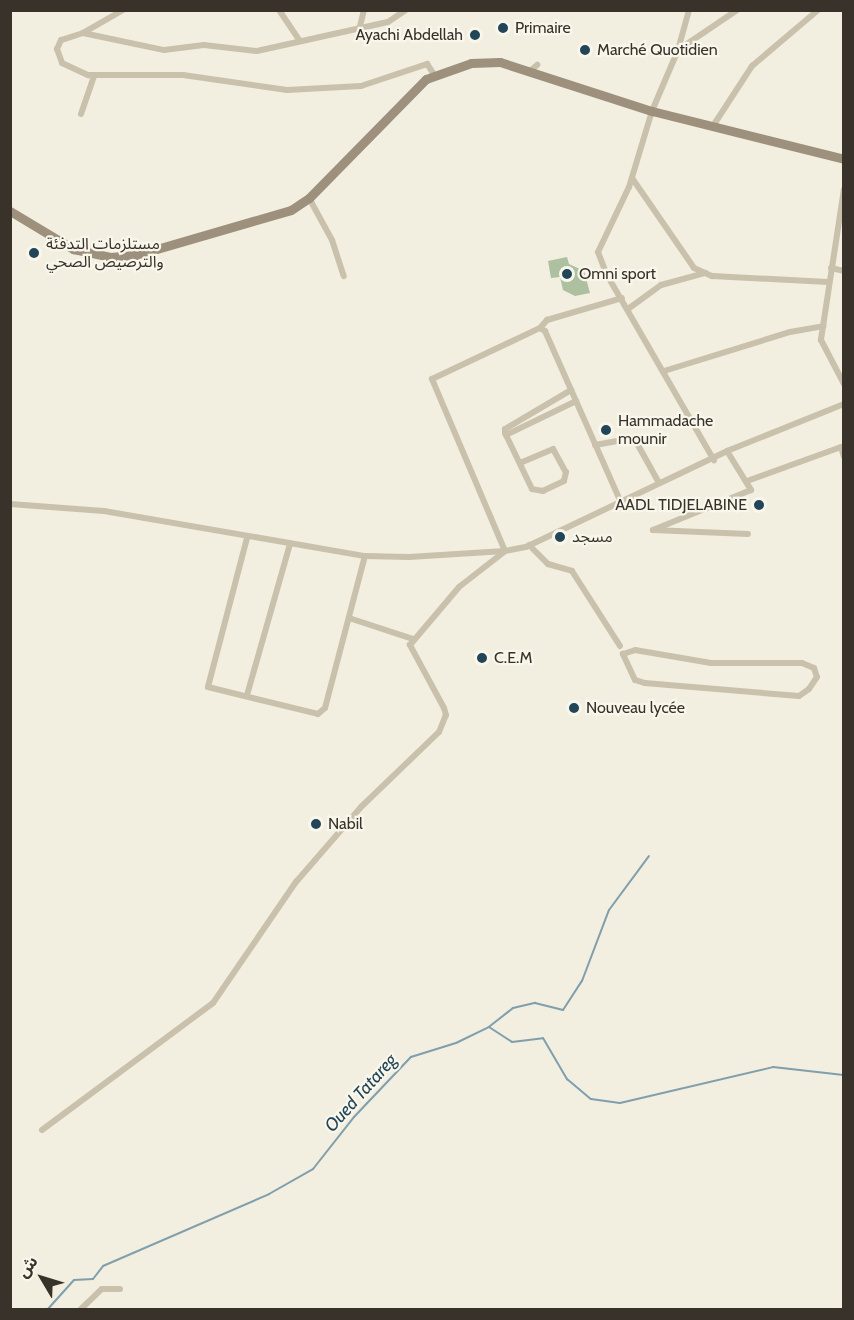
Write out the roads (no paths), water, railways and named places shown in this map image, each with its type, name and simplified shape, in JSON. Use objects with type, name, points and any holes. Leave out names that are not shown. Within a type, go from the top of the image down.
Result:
[{"type":"main road","points":[[10,210],[74,249],[111,257],[136,255],[291,210],[309,198],[426,80],[471,63],[500,62],[651,111],[843,159]]},
{"type":"street","points":[[123,10],[83,33],[61,40],[57,49],[62,63],[94,76],[183,75],[309,91],[361,86],[427,64],[435,76]]},
{"type":"street","points":[[279,10],[299,40]]},
{"type":"street","points":[[360,27],[364,10]]},
{"type":"street","points":[[83,33],[164,50],[204,45],[257,51],[388,22],[406,10]]},
{"type":"street","points":[[689,10],[678,50],[651,111],[632,178],[598,252],[714,460]]},
{"type":"street","points":[[678,50],[737,10]]},
{"type":"street","points":[[712,126],[752,66],[818,10]]},
{"type":"street","points":[[529,72],[537,64]]},
{"type":"street","points":[[81,114],[94,76]]},
{"type":"street","points":[[632,178],[694,268],[706,273],[828,282]]},
{"type":"street","points":[[843,189],[821,340],[843,384]]},
{"type":"street","points":[[309,198],[332,240],[344,276]]},
{"type":"street","points":[[831,268],[843,271]]},
{"type":"street","points":[[628,309],[661,285],[706,273]]},
{"type":"street","points":[[505,551],[432,379],[540,328],[547,321],[622,298]]},
{"type":"street","points":[[664,371],[790,332],[823,326]]},
{"type":"street","points":[[540,328],[545,331],[620,500]]},
{"type":"street","points":[[520,463],[552,449],[566,476],[536,492],[520,463],[506,435],[507,424],[571,390]]},
{"type":"street","points":[[506,435],[576,400]]},
{"type":"street","points":[[10,504],[104,511],[247,538],[364,556],[409,558],[505,551],[529,545],[620,500],[843,404]]},
{"type":"street","points":[[595,445],[634,438],[659,483]]},
{"type":"street","points":[[747,482],[841,447],[843,457]]},
{"type":"street","points":[[727,452],[751,490],[653,530],[748,534]]},
{"type":"street","points":[[247,538],[207,683],[212,688],[322,712],[364,556]]},
{"type":"street","points":[[248,695],[290,544]]},
{"type":"street","points":[[529,545],[548,564],[572,571],[621,646]]},
{"type":"street","points":[[42,1130],[213,1003],[296,882],[361,807],[439,732],[446,715],[411,651],[413,639],[459,587],[505,551]]},
{"type":"street","points":[[349,618],[413,639]]},
{"type":"street","points":[[635,650],[711,663],[802,663],[814,668],[817,677],[809,689],[799,696],[645,683],[635,680],[623,654],[635,650]]},
{"type":"street","points":[[80,1310],[102,1289],[120,1289]]},
{"type":"waterway","points":[[490,1026],[513,1008],[535,1003],[563,1010],[582,981],[609,910],[649,856]]},
{"type":"waterway","name":"Oued Tatareg","points":[[47,1310],[74,1280],[93,1279],[103,1266],[269,1194],[313,1169],[354,1117],[411,1057],[456,1043],[489,1027],[512,1042],[543,1038],[567,1079],[591,1099],[620,1103],[773,1067],[844,1075]]},
{"type":"place","name":"Primaire","points":[[503,28]]},
{"type":"place","name":"Ayachi Abdellah","points":[[475,35]]},
{"type":"place","name":"Marché Quotidien","points":[[585,50]]},
{"type":"place","name":"مستلزمات التدفئة والترصيص الصحي","points":[[34,253]]},
{"type":"place","name":"Omni sport","points":[[567,274]]},
{"type":"place","name":"Hammadache mounir","points":[[606,430]]},
{"type":"place","name":"AADL TIDJELABINE","points":[[759,505]]},
{"type":"place","name":"مسجد","points":[[560,537]]},
{"type":"place","name":"C.E.M","points":[[482,658]]},
{"type":"place","name":"Nouveau lycée","points":[[574,708]]},
{"type":"place","name":"Nabil","points":[[316,824]]}]
